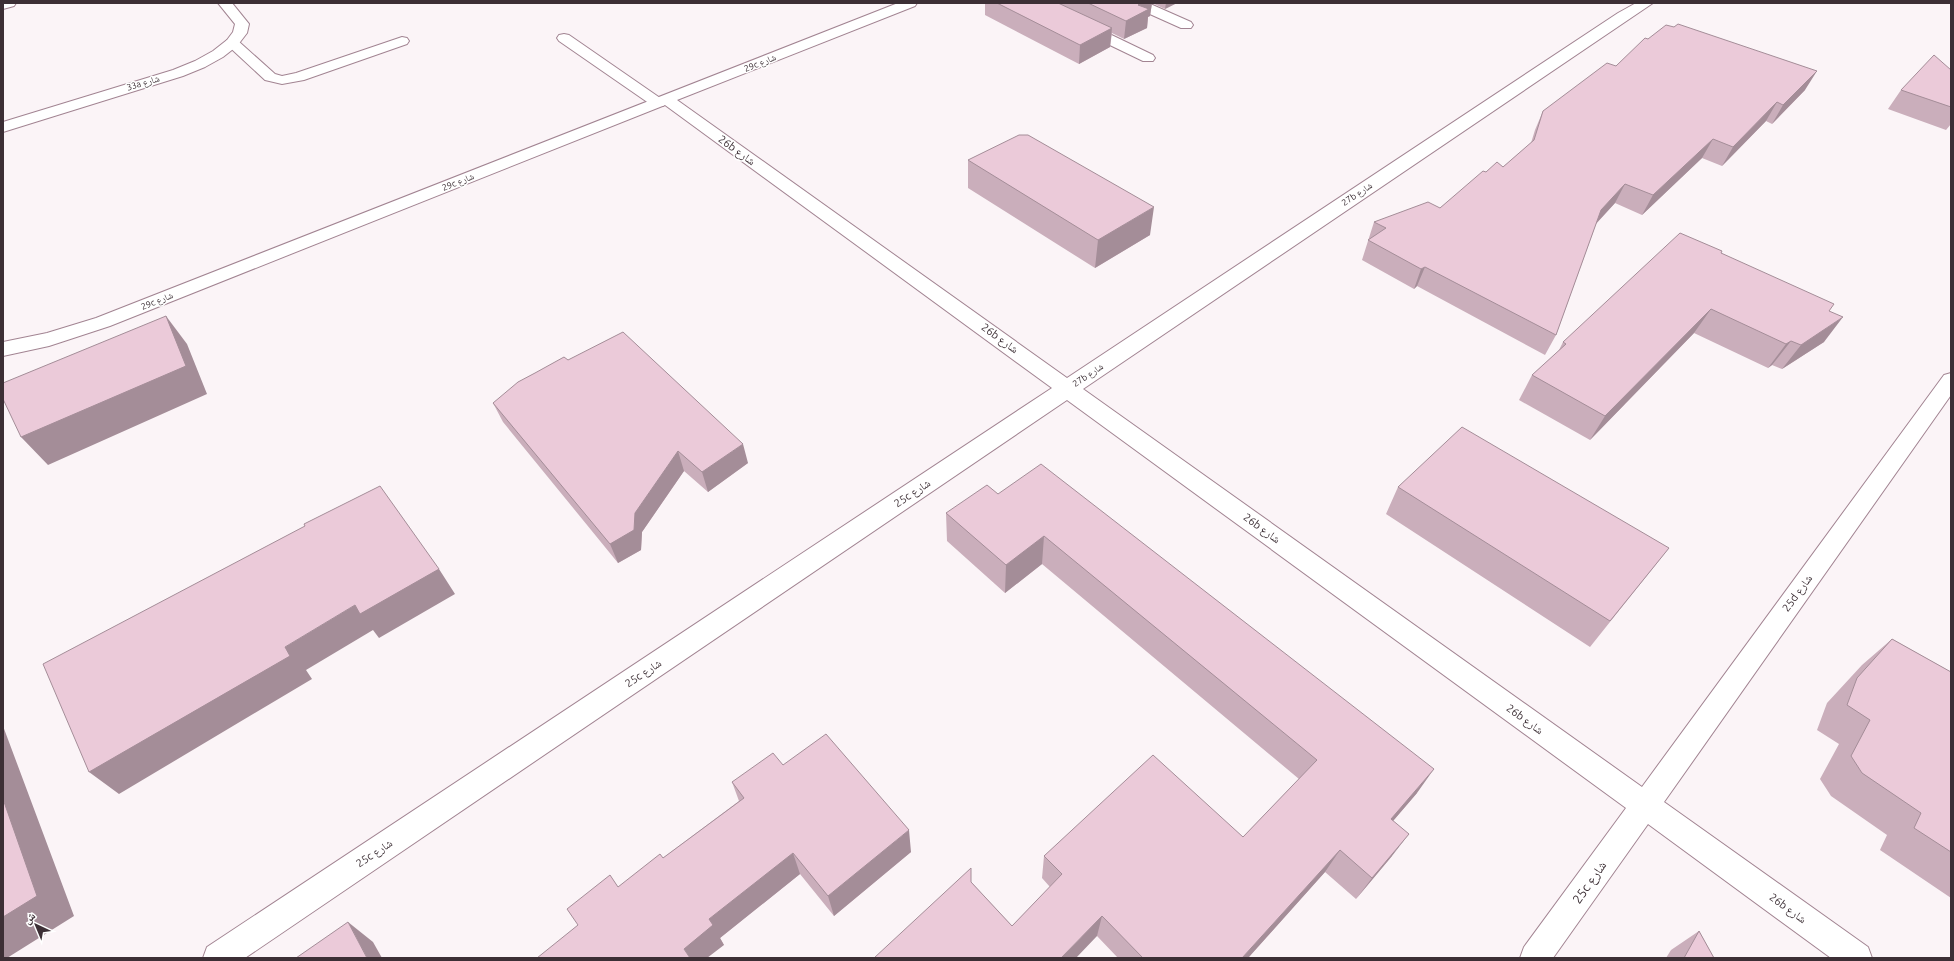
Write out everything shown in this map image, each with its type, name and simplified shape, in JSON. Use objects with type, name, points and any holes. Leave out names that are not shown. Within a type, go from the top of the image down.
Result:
[{"type":"street","points":[[3,5],[9,3]]},
{"type":"street","name":"33a شارع","points":[[3,128],[178,72],[200,64],[218,54],[232,43],[240,33],[242,24],[225,3]]},
{"type":"street","name":"29c شارع","points":[[3,349],[49,339],[103,322],[910,3]]},
{"type":"street","points":[[1034,3],[1148,58]]},
{"type":"street","points":[[1137,3],[1186,25]]},
{"type":"street","name":"27b شارع","points":[[1069,388],[1623,16],[1646,3]]},
{"type":"street","name":"26b شارع","points":[[564,38],[662,101],[1069,388],[1857,958]]},
{"type":"street","points":[[232,43],[270,77],[282,80],[299,77],[402,41]]},
{"type":"street","name":"25d شارع","points":[[1644,805],[1951,380]]},
{"type":"street","name":"25c شارع","points":[[218,958],[1069,388]]},
{"type":"street","name":"25c شارع","points":[[1535,958],[1644,805]]},
{"type":"building","points":[[997,3],[1058,3],[1112,28],[1080,45]]},
{"type":"building","points":[[1088,3],[1141,3],[1138,5],[1149,9],[1126,21]]},
{"type":"building","points":[[1678,24],[1817,71],[1783,105],[1777,102],[1733,147],[1713,139],[1653,195],[1625,184],[1601,210],[1556,335],[1425,267],[1421,269],[1368,240],[1386,228],[1374,222],[1428,202],[1440,208],[1483,171],[1486,172],[1497,162],[1503,167],[1534,140],[1543,111],[1607,63],[1616,66],[1645,38],[1648,39],[1666,25],[1674,27]]},
{"type":"building","points":[[1934,55],[1951,70],[1951,107],[1901,90]]},
{"type":"building","points":[[1019,135],[1028,135],[1154,207],[1098,240],[968,160]]},
{"type":"building","points":[[1680,233],[1722,251],[1721,253],[1834,304],[1829,311],[1843,317],[1801,345],[1791,341],[1786,344],[1711,309],[1605,416],[1532,375],[1566,344],[1563,342]]},
{"type":"building","points":[[166,316],[186,366],[21,437],[3,399],[3,383]]},
{"type":"building","points":[[623,332],[743,444],[702,472],[678,451],[635,513],[634,530],[610,544],[493,403],[518,382],[564,357],[568,360]]},
{"type":"building","points":[[1462,427],[1669,548],[1610,621],[1398,487]]},
{"type":"building","points":[[1041,464],[1434,769],[1391,819],[1409,834],[1372,878],[1340,850],[1242,958],[1143,958],[1102,916],[1061,958],[874,958],[971,868],[971,882],[1012,926],[1062,874],[1044,856],[1153,755],[1243,837],[1317,760],[1044,536],[1006,565],[946,513],[987,485],[998,494]]},
{"type":"building","points":[[380,486],[439,569],[360,614],[355,605],[285,647],[290,656],[89,772],[43,664],[305,526],[304,524]]},
{"type":"building","points":[[1892,639],[1951,672],[1951,852],[1914,828],[1921,813],[1862,773],[1851,756],[1870,720],[1847,705],[1857,678]]},
{"type":"building","points":[[826,734],[909,830],[828,896],[793,853],[709,919],[713,925],[684,949],[690,958],[537,958],[578,925],[567,909],[610,875],[618,887],[660,854],[663,858],[744,798],[732,782],[773,753],[783,765]]},
{"type":"building","points":[[3,799],[37,896],[3,917]]},
{"type":"building","points":[[348,922],[367,958],[296,958]]},
{"type":"building","points":[[1699,931],[1714,958],[1684,958]]}]
